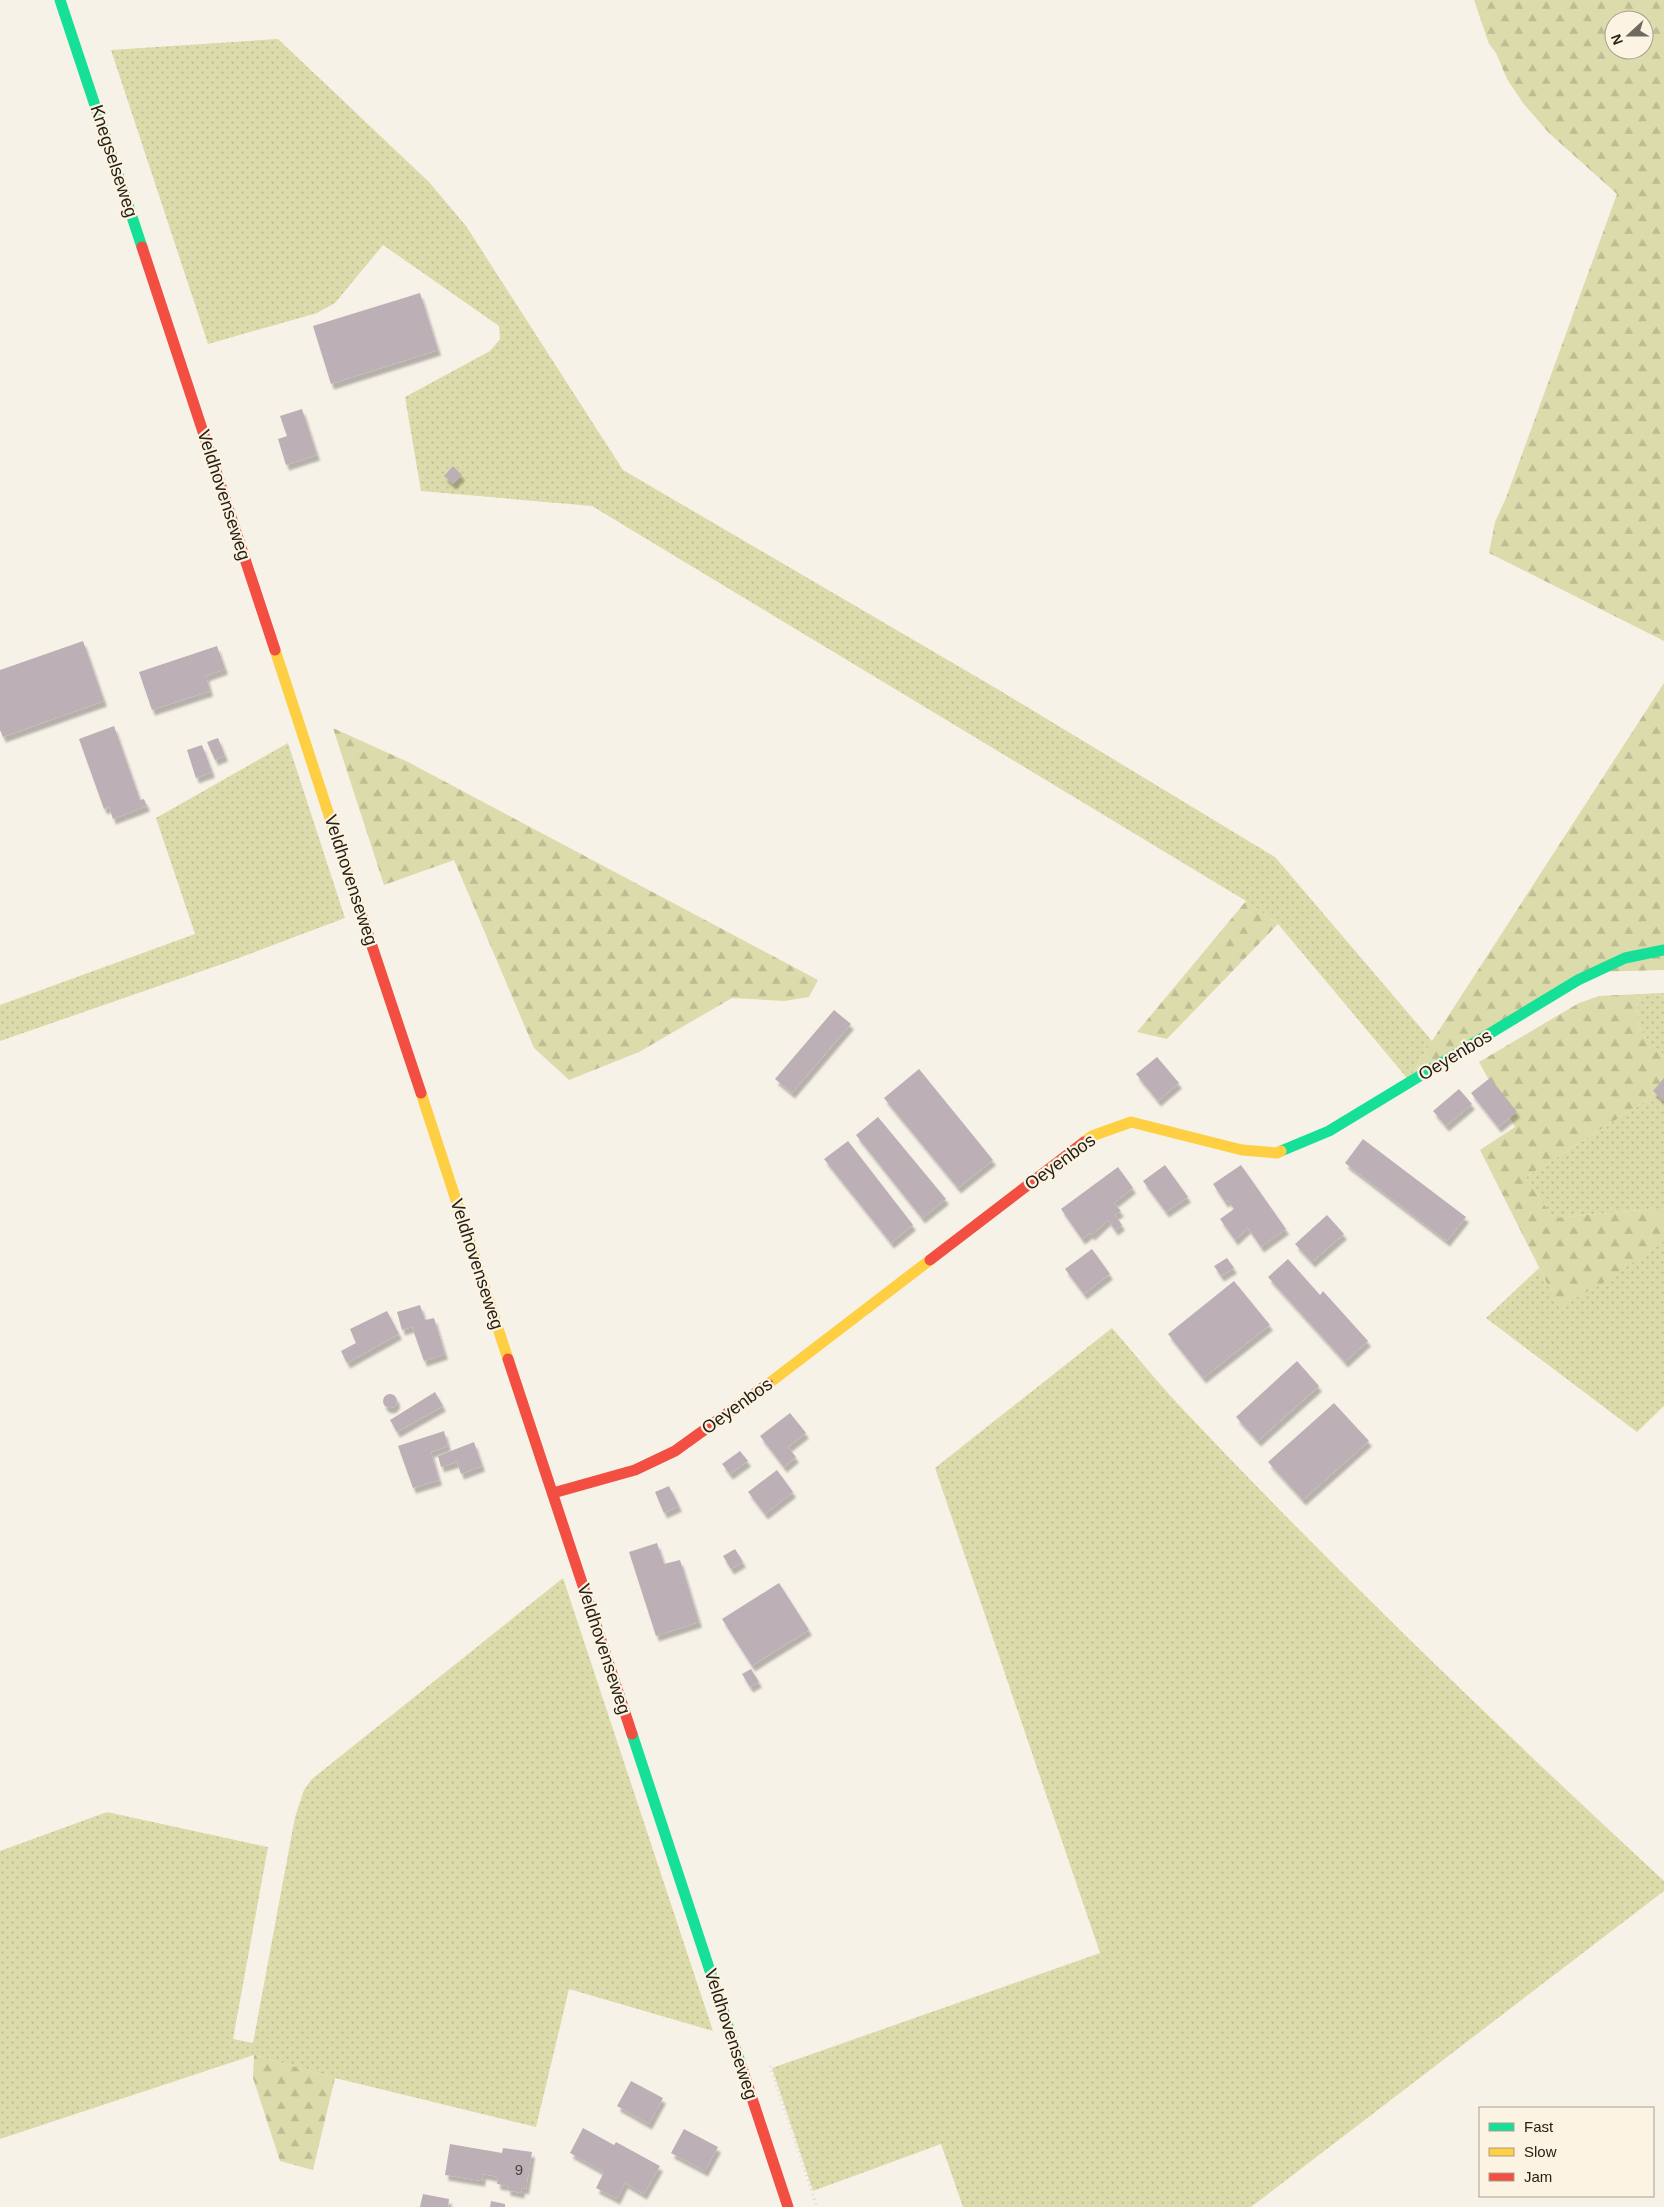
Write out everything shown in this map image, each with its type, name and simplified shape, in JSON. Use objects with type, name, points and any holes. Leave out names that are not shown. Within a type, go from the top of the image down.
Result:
[{"type":"street","name":"Knegselseweg","points":[[60,0],[167,322]]},
{"type":"street","name":"Veldhovenseweg","points":[[167,322],[788,2207]]},
{"type":"street","name":"Oeyenbos","points":[[553,1493],[635,1470],[675,1451],[732,1411],[1092,1136],[1131,1122],[1242,1150],[1277,1153],[1328,1131],[1578,980],[1625,958],[1664,950]]},
{"type":"green space","points":[[1474,0],[1664,0],[1664,641],[1489,553],[1495,522],[1506,498],[1617,194],[1549,133],[1523,103],[1507,79],[1496,53],[1489,44]]},
{"type":"green space","points":[[278,39],[429,182],[466,226],[623,470],[999,690],[1275,857],[1432,1041],[1412,1074],[1407,1078],[1278,924],[1246,901],[592,506],[421,491],[405,397],[490,351],[500,339],[499,326],[383,245],[335,303],[317,313],[208,344],[111,50]]},
{"type":"green space","points":[[1664,683],[1664,970],[1590,972],[1412,1074],[1432,1041]]},
{"type":"green space","points":[[333,728],[408,762],[818,980],[809,997],[784,1001],[732,998],[639,1052],[569,1080],[534,1048],[454,860],[384,885]]},
{"type":"green space","points":[[288,743],[345,918],[228,962],[0,1041],[0,1005],[195,934],[156,818]]},
{"type":"green space","points":[[1246,901],[1278,924],[1167,1039],[1137,1032]]},
{"type":"green space","points":[[1664,993],[1664,1055],[1644,1035],[1640,1029],[1637,1015],[1639,994]]},
{"type":"green space","points":[[1639,994],[1637,1015],[1640,1029],[1649,1041],[1664,1055],[1664,1081],[1650,1098],[1526,1177],[1553,1218],[1664,1208],[1664,1241],[1606,1281],[1559,1307],[1480,1150],[1515,1127],[1479,1062],[1579,1003],[1599,996]]},
{"type":"green space","points":[[1664,1081],[1664,1208],[1553,1218],[1526,1177],[1650,1098]]},
{"type":"green space","points":[[1664,1241],[1664,1406],[1637,1432],[1486,1318],[1539,1268],[1559,1306]]},
{"type":"green space","points":[[1112,1328],[1176,1402],[1235,1464],[1355,1586],[1477,1705],[1664,1881],[1664,1891],[1251,2207],[963,2207],[941,2144],[813,2191],[772,2068],[1100,1953],[935,1468]]},
{"type":"green space","points":[[563,1578],[713,2031],[569,1989],[536,2127],[335,2078],[254,2055],[0,2139],[0,1851],[107,1812],[268,1847],[233,2039],[253,2043],[295,1817],[304,1790],[312,1779]]},
{"type":"green space","points":[[254,2055],[335,2078],[313,2170],[280,2161],[253,2078]]},
{"type":"building","points":[[420,293],[438,350],[331,384],[313,326]]},
{"type":"building","points":[[302,409],[317,455],[286,465],[278,439],[287,436],[280,416]]},
{"type":"building","points":[[453,466],[462,475],[453,484],[444,476]]},
{"type":"building","points":[[83,641],[104,701],[3,737],[0,730],[0,670]]},
{"type":"building","points":[[217,646],[225,669],[206,676],[210,691],[152,710],[139,672]]},
{"type":"building","points":[[114,726],[140,800],[144,799],[147,806],[113,819],[109,807],[104,809],[79,739]]},
{"type":"building","points":[[218,738],[225,756],[215,760],[207,742]]},
{"type":"building","points":[[202,745],[212,772],[196,778],[187,750]]},
{"type":"building","points":[[834,1010],[851,1024],[792,1093],[775,1079]]},
{"type":"building","points":[[1157,1057],[1179,1083],[1158,1101],[1136,1074]]},
{"type":"building","points":[[919,1069],[993,1160],[958,1188],[884,1098]]},
{"type":"building","points":[[1490,1078],[1517,1112],[1498,1127],[1471,1093]]},
{"type":"building","points":[[1664,1078],[1664,1101],[1653,1091]]},
{"type":"building","points":[[1459,1089],[1472,1104],[1446,1126],[1433,1111]]},
{"type":"building","points":[[878,1117],[946,1199],[922,1218],[856,1135]]},
{"type":"building","points":[[1363,1139],[1466,1217],[1447,1241],[1345,1163]]},
{"type":"building","points":[[848,1141],[913,1225],[891,1243],[824,1159]]},
{"type":"building","points":[[1165,1165],[1188,1197],[1166,1212],[1143,1181]]},
{"type":"building","points":[[1241,1165],[1286,1229],[1261,1247],[1248,1228],[1235,1240],[1220,1219],[1234,1209],[1228,1200],[1225,1202],[1213,1184]]},
{"type":"building","points":[[1118,1167],[1133,1188],[1114,1203],[1121,1211],[1115,1215],[1122,1225],[1115,1230],[1108,1220],[1092,1235],[1090,1233],[1082,1239],[1061,1209]]},
{"type":"building","points":[[1327,1215],[1344,1234],[1312,1262],[1295,1244]]},
{"type":"building","points":[[1092,1249],[1110,1274],[1084,1294],[1065,1269]]},
{"type":"building","points":[[1227,1258],[1234,1268],[1221,1276],[1214,1266]]},
{"type":"building","points":[[1288,1259],[1320,1295],[1323,1291],[1368,1341],[1345,1362],[1268,1277]]},
{"type":"building","points":[[1234,1281],[1270,1325],[1203,1378],[1168,1334]]},
{"type":"building","points":[[420,1305],[425,1320],[434,1318],[445,1354],[424,1361],[412,1327],[402,1330],[397,1312]]},
{"type":"building","points":[[387,1311],[399,1334],[347,1363],[341,1351],[356,1343],[350,1329]]},
{"type":"building","points":[[1297,1361],[1319,1386],[1258,1441],[1236,1417]]},
{"type":"building","points":[[435,1392],[443,1406],[397,1432],[390,1420]]},
{"type":"building","points":[[390,1394],[395,1396],[397,1401],[395,1406],[390,1408],[385,1406],[383,1401],[385,1396]]},
{"type":"building","points":[[1334,1403],[1369,1441],[1303,1500],[1268,1462]]},
{"type":"building","points":[[790,1413],[806,1433],[788,1447],[796,1457],[784,1467],[760,1436]]},
{"type":"building","points":[[444,1431],[448,1446],[431,1452],[439,1480],[413,1488],[398,1446]]},
{"type":"building","points":[[474,1442],[482,1466],[461,1474],[457,1462],[441,1467],[438,1456]]},
{"type":"building","points":[[740,1451],[748,1461],[730,1474],[722,1464]]},
{"type":"building","points":[[777,1470],[793,1492],[765,1514],[748,1492]]},
{"type":"building","points":[[669,1486],[679,1506],[664,1513],[655,1492]]},
{"type":"building","points":[[657,1543],[664,1564],[680,1560],[699,1622],[656,1636],[629,1552]]},
{"type":"building","points":[[735,1549],[743,1562],[731,1569],[723,1556]]},
{"type":"building","points":[[779,1583],[809,1630],[752,1666],[722,1619]]},
{"type":"building","points":[[751,1669],[759,1682],[750,1687],[742,1674]]},
{"type":"building","points":[[631,2081],[663,2098],[649,2124],[617,2106]]},
{"type":"building","points":[[583,2128],[614,2145],[616,2142],[660,2166],[644,2194],[625,2183],[617,2199],[596,2188],[604,2172],[570,2153]]},
{"type":"building","points":[[684,2129],[718,2147],[705,2171],[671,2153]]},
{"type":"building","points":[[450,2144],[502,2153],[503,2148],[532,2152],[526,2189],[522,2188],[521,2193],[507,2190],[508,2186],[497,2184],[498,2177],[483,2174],[482,2181],[445,2175]]},
{"type":"building","points":[[423,2194],[449,2199],[448,2207],[420,2207]]},
{"type":"building","points":[[491,2201],[505,2204],[505,2207],[490,2207]]},
{"type":"traffic: fast","points":[[60,0],[142,247]]},
{"type":"traffic: fast","points":[[1281,1151],[1329,1131],[1578,980],[1625,958],[1664,950]]},
{"type":"traffic: fast","points":[[632,1734],[740,2062]]},
{"type":"traffic: slow","points":[[275,650],[361,913]]},
{"type":"traffic: slow","points":[[421,1093],[508,1359]]},
{"type":"traffic: slow","points":[[1084,1142],[1092,1136],[1131,1122],[1242,1150],[1277,1153],[1281,1151]]},
{"type":"traffic: slow","points":[[768,1384],[930,1260]]},
{"type":"traffic: jam","points":[[142,247],[275,650]]},
{"type":"traffic: jam","points":[[361,913],[421,1093]]},
{"type":"traffic: jam","points":[[930,1260],[1084,1142]]},
{"type":"traffic: jam","points":[[508,1359],[632,1734]]},
{"type":"traffic: jam","points":[[553,1493],[635,1470],[675,1451],[768,1384]]},
{"type":"traffic: jam","points":[[740,2062],[788,2207]]}]
